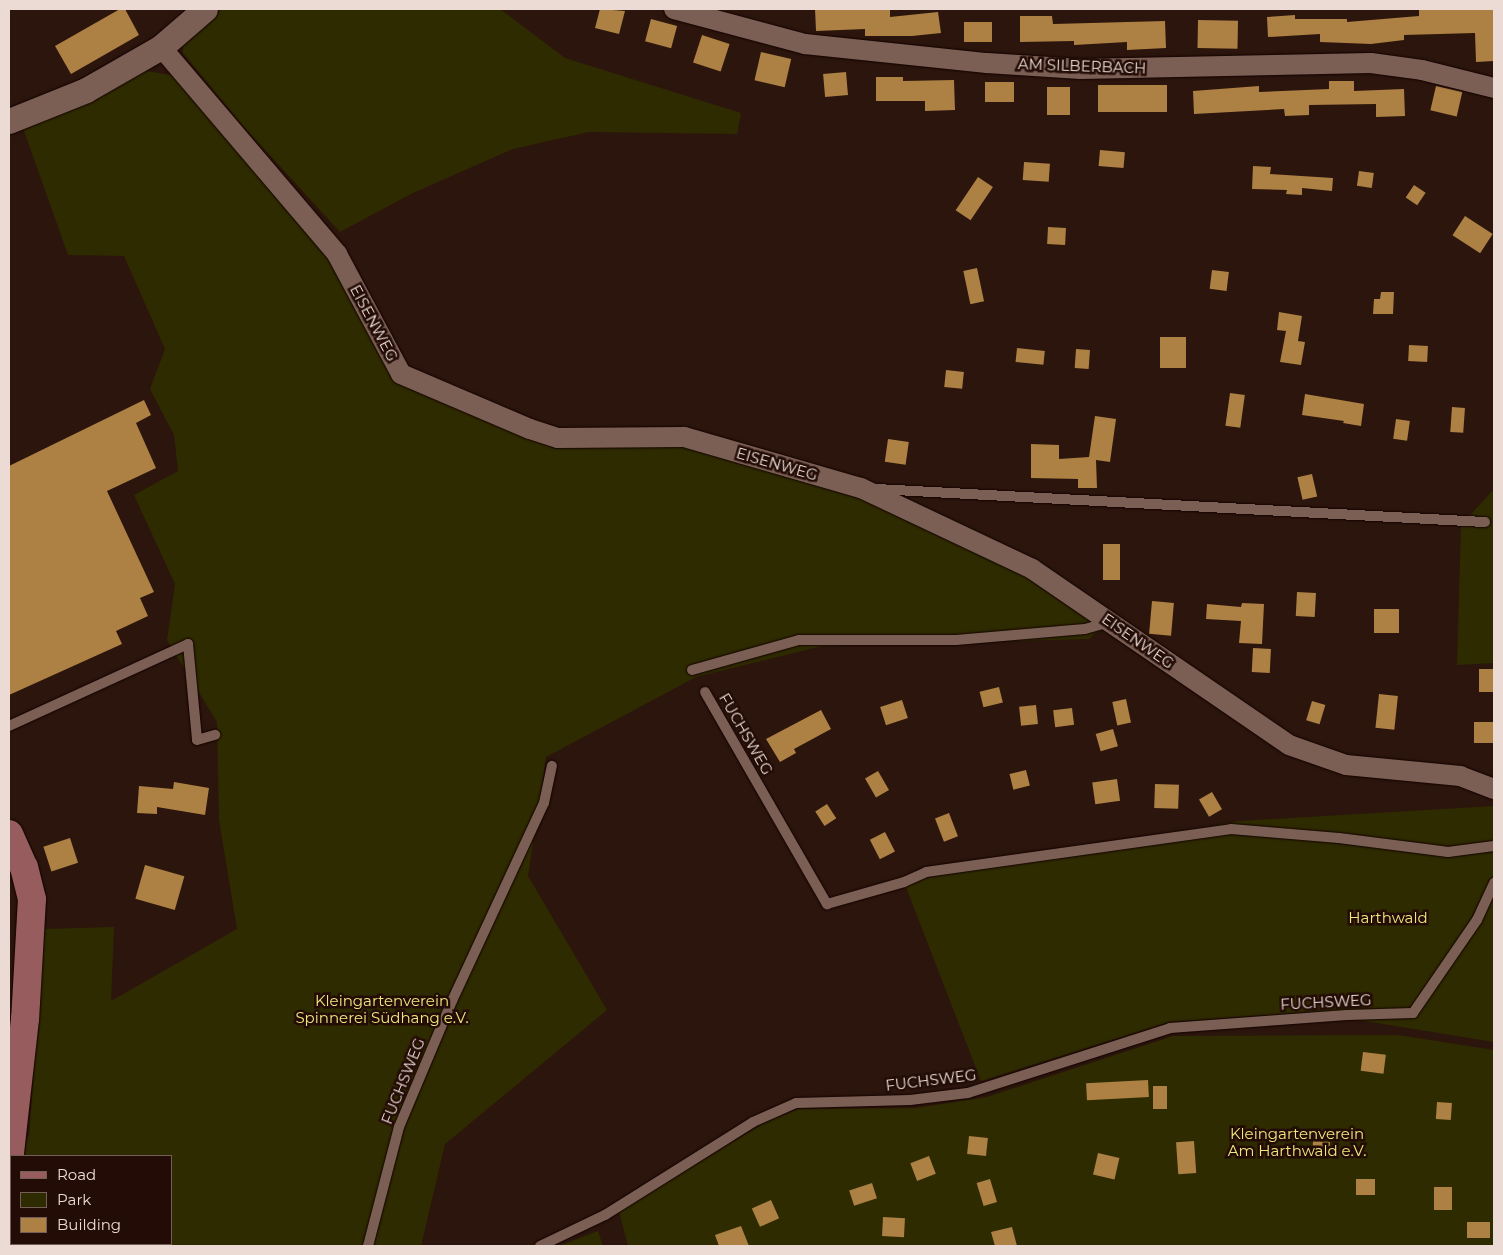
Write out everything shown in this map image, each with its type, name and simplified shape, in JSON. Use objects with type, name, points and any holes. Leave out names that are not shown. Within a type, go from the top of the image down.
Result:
[{"type":"main road","points":[[9,834],[24,867],[32,898],[24,1019],[9,1161]]},
{"type":"street","points":[[9,121],[86,90],[161,47],[205,9]]},
{"type":"street","name":"AM SILBERBACH","points":[[674,9],[805,44],[987,63],[1081,69],[1371,63],[1422,70],[1494,88]]},
{"type":"street","name":"EISENWEG","points":[[161,47],[337,254],[401,374],[530,429],[558,438],[684,437],[861,488],[1032,569],[1289,745],[1346,765],[1460,776],[1494,789]]},
{"type":"lane","points":[[861,488],[1485,522]]},
{"type":"lane","points":[[692,670],[799,640],[956,640],[1086,629],[1110,622]]},
{"type":"lane","points":[[9,726],[188,644],[197,740],[215,735]]},
{"type":"lane","name":"FUCHSWEG","points":[[705,692],[827,904],[904,882],[926,872],[1231,828],[1339,838],[1448,852],[1494,846]]},
{"type":"lane","name":"FUCHSWEG","points":[[368,1246],[399,1128],[452,1001],[544,803],[552,766]]},
{"type":"lane","name":"FUCHSWEG","points":[[540,1246],[605,1215],[753,1122],[796,1104],[910,1100],[968,1092],[1170,1028],[1347,1015],[1413,1013],[1477,920],[1494,883]]},
{"type":"green space","points":[[222,9],[500,9],[565,58],[741,113],[737,134],[589,132],[513,149],[413,193],[340,232],[245,128],[183,53],[183,40]]},
{"type":"green space","name":"Kleingartenverein Spinnerei Südhang e.V.","points":[[141,70],[176,76],[334,256],[398,377],[556,449],[583,445],[688,443],[855,492],[995,556],[1105,624],[1089,639],[822,646],[696,677],[546,757],[528,876],[607,1010],[445,1144],[421,1246],[9,1246],[10,1182],[10,1245],[172,1245],[172,1155],[21,1155],[29,1135],[45,929],[114,927],[111,1001],[237,929],[219,820],[217,722],[167,640],[175,584],[134,495],[178,471],[174,435],[150,389],[165,349],[124,256],[68,255],[23,128]]},
{"type":"green space","points":[[1494,489],[1494,663],[1457,665],[1461,525]]},
{"type":"green space","name":"Harthwald","points":[[1494,806],[1494,1042],[1309,1012],[1169,1022],[981,1081],[904,882],[1239,821]]},
{"type":"green space","name":"Kleingartenverein Am Harthwald e.V.","points":[[1398,1035],[1494,1050],[1494,1246],[628,1246],[619,1211],[764,1123],[798,1109],[915,1108],[987,1097],[1173,1036]]},
{"type":"green space","points":[[598,1231],[603,1246],[559,1246]]},
{"type":"building","points":[[120,9],[125,9],[139,35],[71,74],[55,46]]},
{"type":"building","points":[[600,9],[625,11],[619,34],[595,28]]},
{"type":"building","points":[[815,9],[890,9],[890,17],[938,12],[941,33],[912,36],[865,36],[865,29],[816,31]]},
{"type":"building","points":[[1419,9],[1494,9],[1494,61],[1476,62],[1475,33],[1404,35],[1404,40],[1371,44],[1320,42],[1320,34],[1268,37],[1267,17],[1295,15],[1295,19],[1347,19],[1347,22],[1419,16]]},
{"type":"building","points":[[1020,16],[1052,16],[1053,24],[1165,21],[1166,48],[1127,50],[1127,42],[1074,45],[1074,41],[1020,42]]},
{"type":"building","points":[[651,19],[677,26],[671,48],[645,41]]},
{"type":"building","points":[[1198,20],[1238,21],[1238,49],[1198,48]]},
{"type":"building","points":[[964,22],[992,22],[992,42],[964,42]]},
{"type":"building","points":[[702,35],[730,44],[721,72],[693,63]]},
{"type":"building","points":[[761,52],[791,59],[785,87],[754,80]]},
{"type":"building","points":[[846,72],[848,95],[825,97],[823,74]]},
{"type":"building","points":[[876,77],[903,77],[903,81],[954,80],[955,110],[925,111],[925,101],[876,101]]},
{"type":"building","points":[[1329,81],[1354,81],[1354,91],[1404,89],[1405,116],[1376,117],[1376,104],[1309,105],[1309,115],[1285,116],[1284,109],[1194,114],[1193,91],[1259,86],[1259,92],[1329,89]]},
{"type":"building","points":[[985,82],[1014,82],[1014,102],[985,102]]},
{"type":"building","points":[[1098,85],[1167,85],[1167,112],[1098,112]]},
{"type":"building","points":[[1436,86],[1462,92],[1457,116],[1430,110]]},
{"type":"building","points":[[1047,87],[1070,87],[1070,115],[1047,115]]},
{"type":"building","points":[[1100,150],[1125,152],[1124,168],[1099,166]]},
{"type":"building","points":[[1024,162],[1050,164],[1049,182],[1023,180]]},
{"type":"building","points":[[1253,166],[1271,167],[1270,174],[1333,178],[1332,191],[1302,188],[1302,195],[1286,194],[1287,190],[1252,189]]},
{"type":"building","points":[[1359,171],[1374,173],[1372,188],[1357,186]]},
{"type":"building","points":[[978,177],[993,187],[971,220],[956,210]]},
{"type":"building","points":[[1414,185],[1426,193],[1417,205],[1406,197]]},
{"type":"building","points":[[1465,216],[1493,234],[1480,253],[1452,235]]},
{"type":"building","points":[[1048,227],[1066,228],[1065,245],[1047,244]]},
{"type":"building","points":[[977,268],[984,301],[970,304],[963,271]]},
{"type":"building","points":[[1212,270],[1229,272],[1227,291],[1210,289]]},
{"type":"building","points":[[1381,292],[1394,292],[1393,314],[1373,314],[1374,299],[1380,299]]},
{"type":"building","points":[[1279,312],[1302,316],[1298,341],[1305,342],[1301,365],[1280,362],[1286,331],[1277,330]]},
{"type":"building","points":[[1160,337],[1186,337],[1186,368],[1160,368]]},
{"type":"building","points":[[1409,345],[1428,346],[1427,362],[1408,361]]},
{"type":"building","points":[[1017,348],[1045,351],[1043,365],[1016,362]]},
{"type":"building","points":[[1076,349],[1090,350],[1089,369],[1075,368]]},
{"type":"building","points":[[946,370],[964,372],[962,389],[944,387]]},
{"type":"building","points":[[1230,393],[1245,395],[1240,428],[1225,426]]},
{"type":"building","points":[[1305,394],[1364,404],[1361,426],[1343,423],[1344,421],[1302,415]]},
{"type":"building","points":[[144,400],[151,415],[136,423],[156,468],[107,491],[154,592],[140,598],[148,616],[116,631],[122,644],[9,695],[9,466]]},
{"type":"building","points":[[1452,407],[1465,408],[1463,433],[1450,432]]},
{"type":"building","points":[[1095,416],[1116,419],[1110,462],[1096,460],[1097,488],[1078,488],[1078,479],[1031,478],[1031,444],[1059,445],[1059,459],[1089,457]]},
{"type":"building","points":[[1396,419],[1410,421],[1407,441],[1393,439]]},
{"type":"building","points":[[888,439],[909,442],[906,465],[885,462]]},
{"type":"building","points":[[1312,474],[1317,496],[1303,500],[1297,477]]},
{"type":"building","points":[[1103,544],[1120,544],[1120,580],[1103,580]]},
{"type":"building","points":[[1297,592],[1316,593],[1315,617],[1296,616]]},
{"type":"building","points":[[1152,601],[1174,603],[1171,636],[1149,634]]},
{"type":"building","points":[[1242,603],[1264,604],[1262,644],[1239,643],[1241,621],[1206,619],[1207,604],[1241,607]]},
{"type":"building","points":[[1374,609],[1399,609],[1399,633],[1374,633]]},
{"type":"building","points":[[1253,648],[1271,649],[1270,673],[1252,672]]},
{"type":"building","points":[[1479,669],[1494,669],[1494,692],[1479,692]]},
{"type":"building","points":[[999,687],[1003,703],[983,707],[980,692]]},
{"type":"building","points":[[1379,694],[1398,696],[1394,730],[1375,728]]},
{"type":"building","points":[[1126,699],[1131,722],[1117,725],[1112,702]]},
{"type":"building","points":[[902,700],[908,718],[886,725],[880,707]]},
{"type":"building","points":[[1312,701],[1325,705],[1320,724],[1306,720]]},
{"type":"building","points":[[1036,705],[1038,724],[1021,726],[1019,707]]},
{"type":"building","points":[[1072,708],[1074,725],[1055,727],[1053,710]]},
{"type":"building","points":[[821,710],[831,729],[794,749],[796,753],[780,762],[766,739]]},
{"type":"building","points":[[1474,722],[1494,722],[1494,743],[1474,743]]},
{"type":"building","points":[[1113,729],[1118,746],[1101,751],[1096,734]]},
{"type":"building","points":[[1026,770],[1030,786],[1013,790],[1010,774]]},
{"type":"building","points":[[878,771],[889,790],[876,798],[865,778]]},
{"type":"building","points":[[1117,779],[1120,801],[1095,804],[1092,782]]},
{"type":"building","points":[[174,782],[209,788],[205,815],[157,807],[157,814],[137,813],[139,786],[173,789]]},
{"type":"building","points":[[1155,784],[1179,785],[1178,809],[1154,808]]},
{"type":"building","points":[[1212,792],[1222,809],[1209,817],[1199,800]]},
{"type":"building","points":[[827,804],[836,818],[825,826],[815,812]]},
{"type":"building","points":[[949,813],[958,836],[944,842],[935,818]]},
{"type":"building","points":[[885,832],[895,852],[880,859],[870,840]]},
{"type":"building","points":[[70,838],[78,863],[51,871],[43,847]]},
{"type":"building","points":[[145,865],[184,876],[175,910],[135,899]]},
{"type":"building","points":[[1363,1052],[1386,1055],[1384,1074],[1361,1071]]},
{"type":"building","points":[[1148,1080],[1149,1097],[1087,1100],[1086,1083]]},
{"type":"building","points":[[1153,1086],[1167,1086],[1167,1109],[1153,1109]]},
{"type":"building","points":[[1437,1102],[1452,1103],[1451,1120],[1436,1119]]},
{"type":"building","points":[[969,1136],[988,1138],[986,1156],[967,1154]]},
{"type":"building","points":[[1194,1141],[1196,1173],[1178,1174],[1176,1142]]},
{"type":"building","points":[[1313,1141],[1330,1142],[1329,1157],[1312,1156]]},
{"type":"building","points":[[1098,1153],[1119,1158],[1114,1179],[1093,1174]]},
{"type":"building","points":[[929,1156],[936,1174],[917,1181],[910,1163]]},
{"type":"building","points":[[990,1179],[997,1202],[984,1206],[977,1183]]},
{"type":"building","points":[[1356,1179],[1375,1179],[1375,1195],[1356,1195]]},
{"type":"building","points":[[872,1183],[877,1198],[854,1206],[849,1190]]},
{"type":"building","points":[[1434,1187],[1452,1187],[1452,1210],[1434,1210]]},
{"type":"building","points":[[771,1200],[779,1218],[760,1227],[752,1209]]},
{"type":"building","points":[[883,1217],[905,1218],[904,1237],[882,1236]]},
{"type":"building","points":[[1467,1222],[1490,1222],[1490,1238],[1467,1238]]},
{"type":"building","points":[[741,1226],[749,1246],[719,1246],[715,1235]]},
{"type":"building","points":[[1012,1227],[1017,1246],[995,1246],[991,1232]]}]
